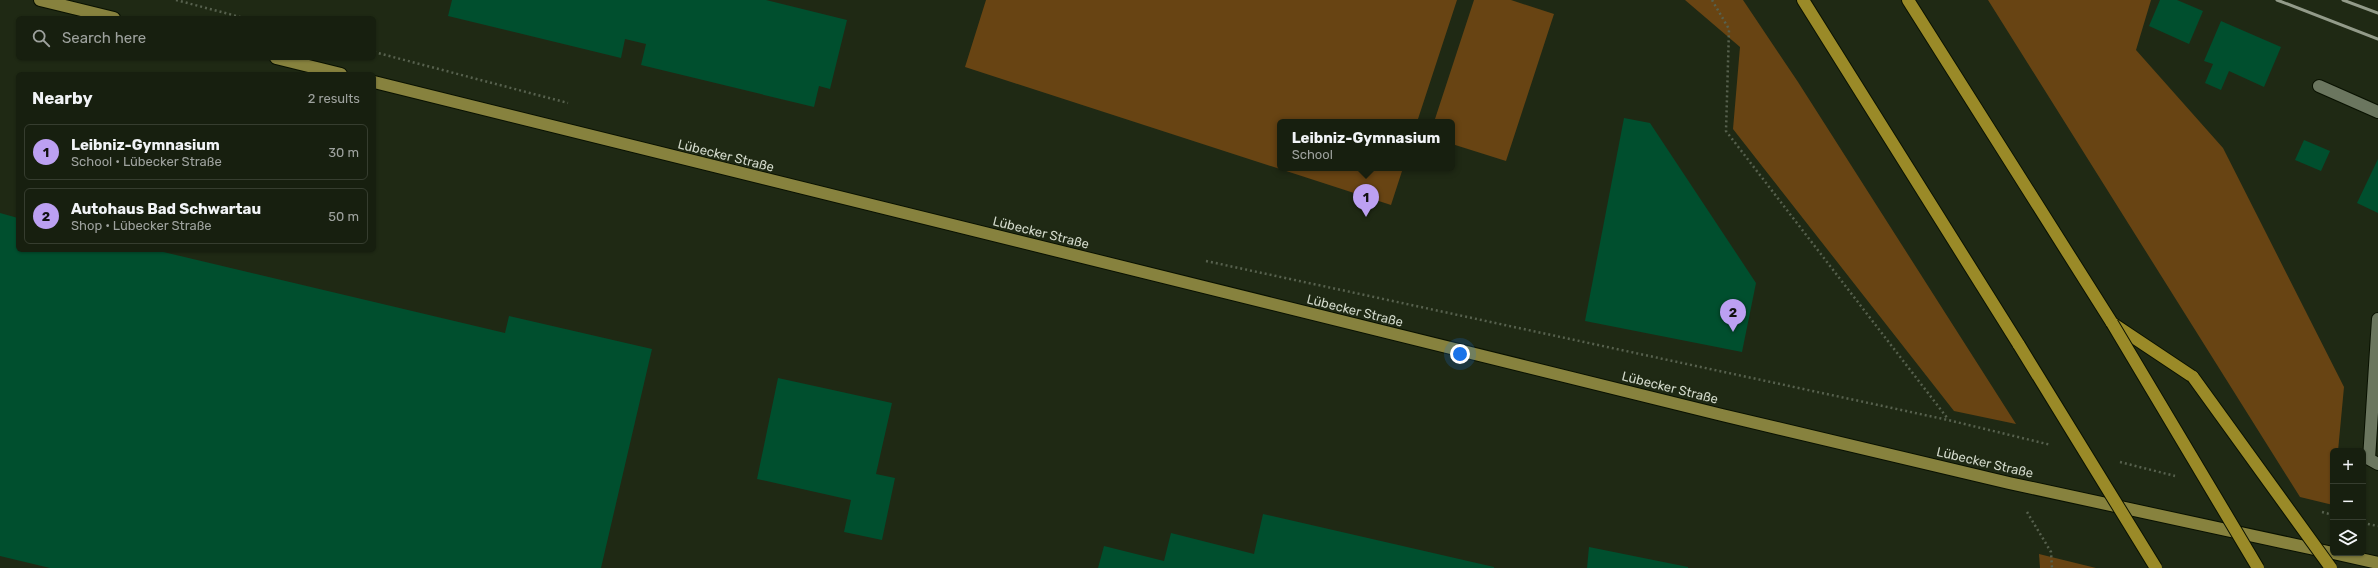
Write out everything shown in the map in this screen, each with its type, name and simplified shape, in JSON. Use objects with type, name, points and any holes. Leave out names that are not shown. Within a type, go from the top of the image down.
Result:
[{"type":"highway","points":[[1803,0],[2156,568]]},
{"type":"highway","points":[[1908,0],[2112,322],[2258,568]]},
{"type":"highway","points":[[2112,322],[2193,378],[2331,568]]},
{"type":"main road","points":[[40,0],[106,16]]},
{"type":"main road","points":[[284,60],[333,72]]},
{"type":"main road","name":"Lübecker Straße","points":[[376,82],[1714,413],[2009,483],[2330,552]]},
{"type":"main road","name":"Lübecker Straße","points":[[2346,556],[2378,563]]},
{"type":"lane","points":[[2319,86],[2378,112]]},
{"type":"lane","points":[[2378,319],[2368,459],[2378,464]]},
{"type":"path","points":[[176,0],[236,16]]},
{"type":"path","points":[[1712,0],[1729,29],[1726,131],[1948,420]]},
{"type":"path","points":[[376,53],[574,104]]},
{"type":"path","points":[[1198,259],[1948,420],[2054,446]]},
{"type":"path","points":[[2115,461],[2168,474]]},
{"type":"path","points":[[2009,483],[2051,552],[2052,568]]},
{"type":"path","points":[[2366,524],[2378,526]]},
{"type":"shaded area","points":[[986,0],[1457,0],[1418,119],[1277,119],[1277,168],[965,67]]},
{"type":"shaded area","points":[[1474,0],[1511,0],[1554,14],[1506,161],[1455,145],[1455,119],[1435,119]]},
{"type":"shaded area","points":[[1685,0],[1743,0],[1798,82],[2016,424],[1954,411],[1733,129],[1740,47]]},
{"type":"shaded area","points":[[1988,0],[2151,0],[2136,50],[2223,148],[2344,387],[2338,448],[2330,448],[2330,504],[2300,497]]},
{"type":"shaded area","points":[[1286,171],[1402,171],[1391,205]]},
{"type":"shaded area","points":[[2039,554],[2096,568],[2040,568]]},
{"type":"building","points":[[452,0],[766,0],[847,20],[830,89],[819,86],[814,107],[641,65],[646,44],[625,39],[621,58],[448,16]]},
{"type":"building","points":[[2160,0],[2177,0],[2203,11],[2189,44],[2149,26]]},
{"type":"building","points":[[2221,21],[2281,47],[2264,87],[2229,71],[2221,90],[2205,83],[2213,64],[2204,61]]},
{"type":"building","points":[[1624,118],[1650,123],[1756,283],[1742,352],[1585,321]]},
{"type":"building","points":[[2304,140],[2330,151],[2321,171],[2295,160]]},
{"type":"building","points":[[2378,159],[2378,213],[2357,203]]},
{"type":"building","points":[[0,213],[16,217],[16,252],[163,252],[505,333],[509,316],[652,349],[601,568],[50,568],[0,556]]},
{"type":"building","points":[[778,378],[892,403],[876,474],[895,478],[882,540],[844,532],[851,500],[757,479]]},
{"type":"building","points":[[1263,514],[1494,568],[1098,568],[1104,546],[1164,561],[1171,533],[1254,554]]},
{"type":"building","points":[[1589,547],[1688,567],[1688,568],[1587,568]]},
{"type":"railway","points":[[2277,0],[2378,39]]},
{"type":"railway","points":[[2343,0],[2378,13]]},
{"type":"place","name":"Leibniz-Gymnasium","points":[[1366,217]]},
{"type":"place","name":"Autohaus Bad Schwartau","points":[[1733,332]]}]
